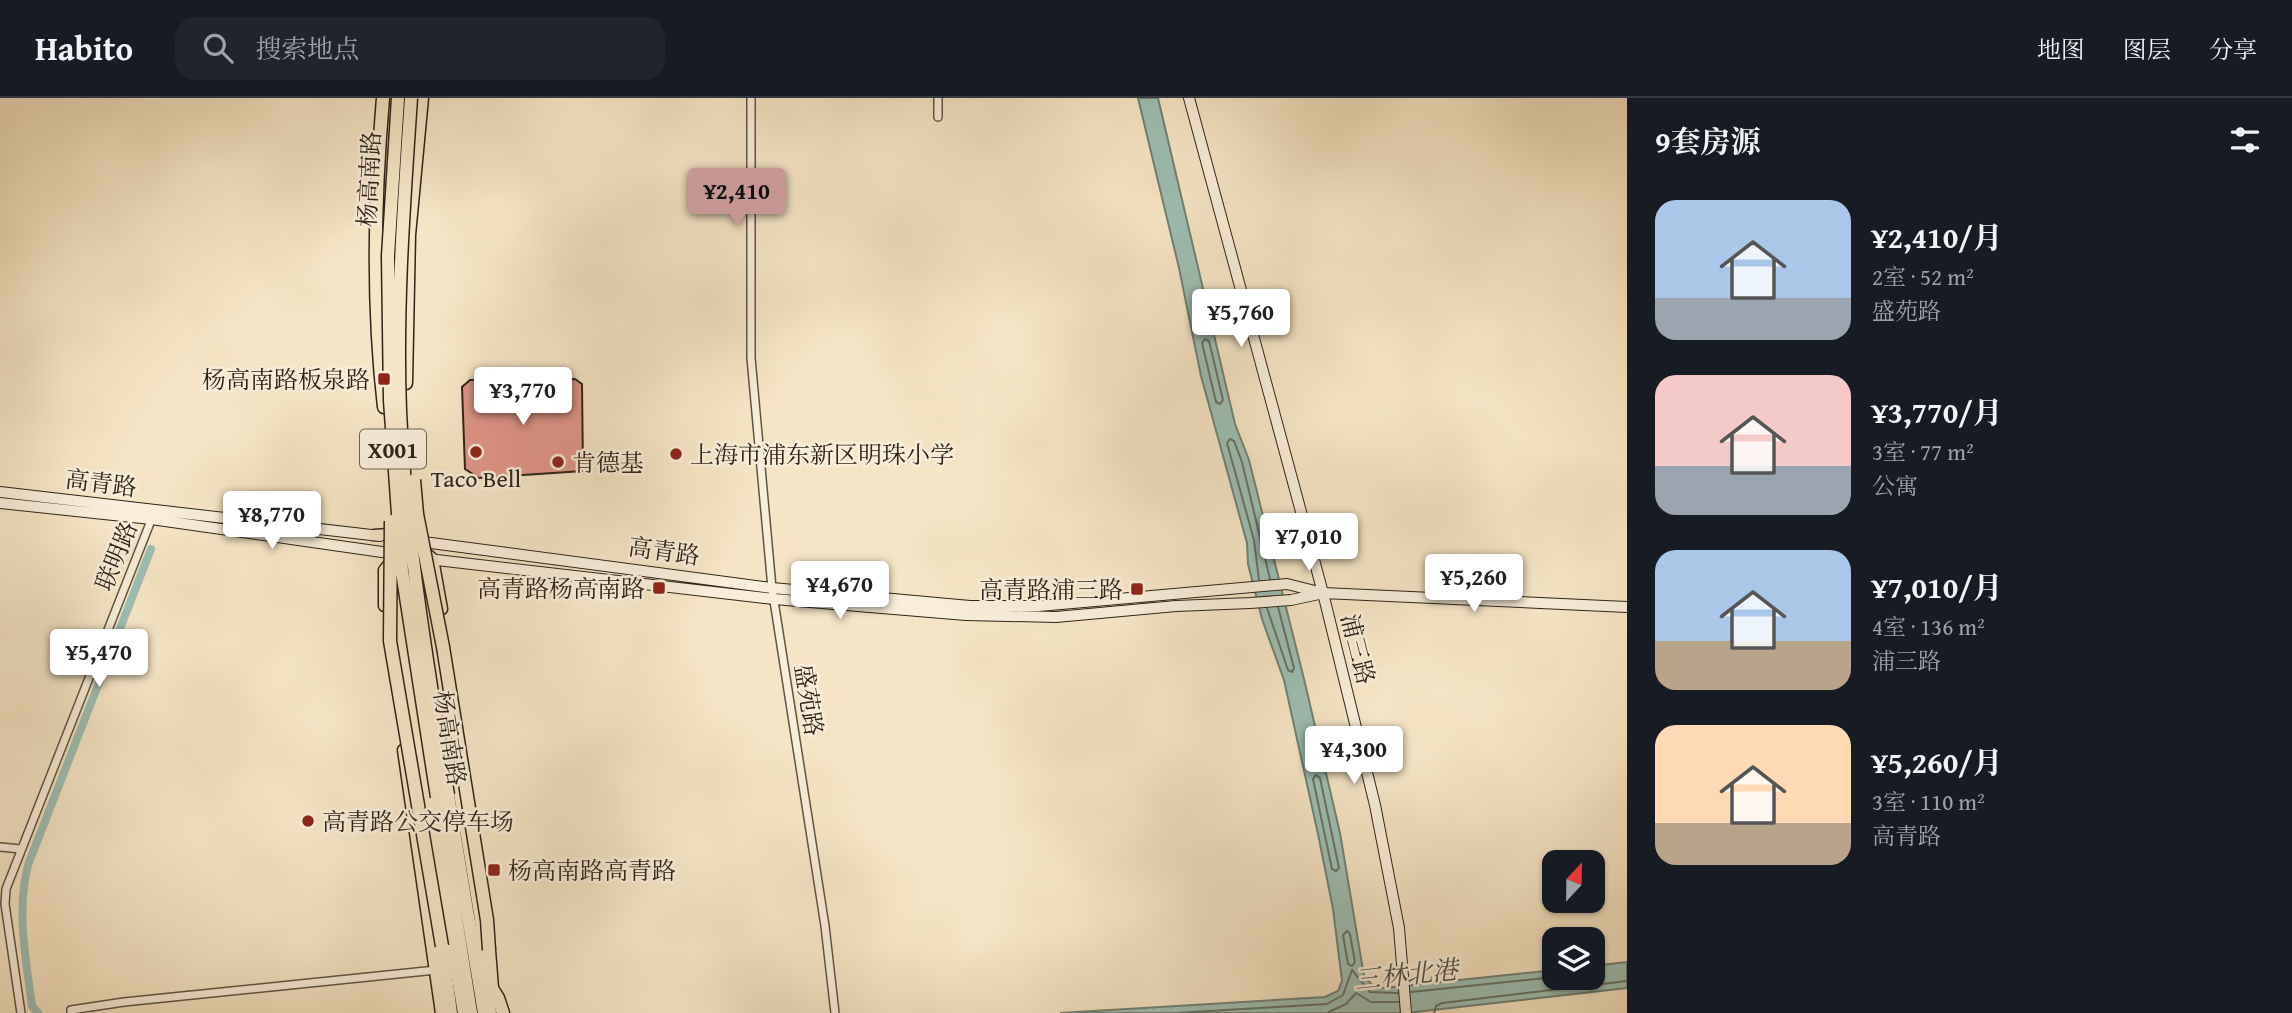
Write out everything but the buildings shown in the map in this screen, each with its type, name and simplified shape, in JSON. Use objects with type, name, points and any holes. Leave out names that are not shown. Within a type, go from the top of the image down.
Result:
[{"type":"highway","points":[[383,98],[374,240],[377,345],[384,407]]},
{"type":"highway","name":"杨高南路","points":[[397,98],[388,256],[390,374],[402,571],[443,796],[474,945],[484,1013]]},
{"type":"highway","points":[[406,383],[409,235],[417,98]]},
{"type":"highway","name":"杨高南路","points":[[417,98],[400,256],[400,411],[414,573],[443,796],[458,986],[455,1012]]},
{"type":"highway","name":"杨高南路","points":[[399,342],[406,383],[417,514],[447,674],[487,920],[492,989]]},
{"type":"highway","name":"杨高南路","points":[[390,374],[384,407],[391,508],[390,641],[442,946],[458,986],[455,1012]]},
{"type":"highway","name":"X001","points":[[492,989],[503,1013]]},
{"type":"main road","name":"杨高南路","points":[[397,98],[386,253],[386,354],[397,539]]},
{"type":"main road","name":"杨高南路","points":[[412,541],[401,325],[403,254],[417,98]]},
{"type":"main road","name":"浦三路","points":[[1189,98],[1323,593],[1384,845],[1399,928],[1406,1013]]},
{"type":"main road","name":"杨高南路","points":[[390,452],[401,643],[458,986]]},
{"type":"main road","name":"高青路","points":[[0,492],[433,559],[918,613],[1056,617],[1176,606],[1292,600],[1323,593]]},
{"type":"main road","name":"高青路","points":[[0,503],[379,536]]},
{"type":"main road","points":[[379,536],[390,532],[394,519]]},
{"type":"main road","points":[[379,536],[397,539],[433,559]]},
{"type":"main road","name":"高青路","points":[[397,539],[772,588],[897,601],[1020,607],[1287,583],[1323,593],[1627,607]]},
{"type":"main road","points":[[397,539],[420,557]]},
{"type":"main road","points":[[412,541],[433,559]]},
{"type":"main road","name":"杨高南路","points":[[397,554],[384,570],[385,637],[436,970],[455,1012]]},
{"type":"main road","name":"杨高南路","points":[[420,557],[480,913]]},
{"type":"main road","name":"杨高南路","points":[[433,559],[486,885],[474,945]]},
{"type":"main road","name":"杨高南路","points":[[479,926],[492,989],[491,1013]]},
{"type":"street","name":"盛苑路","points":[[751,98],[751,358],[772,588],[825,926],[835,1013]]},
{"type":"street","points":[[937,98],[938,117]]},
{"type":"street","name":"联明路","points":[[21,1013],[5,904],[9,880],[152,515]]},
{"type":"street","points":[[0,847],[21,849]]},
{"type":"street","points":[[71,1013],[71,1010],[79,1007],[436,970]]},
{"type":"water","points":[[1138,98],[1158,98],[1235,424],[1249,460],[1304,679],[1340,833],[1364,976],[1373,986],[1383,988],[1542,971],[1542,990],[1605,990],[1605,965],[1627,962],[1627,988],[1406,1013],[1060,1013],[1325,997],[1338,991],[1342,981],[1333,909],[1284,680],[1262,619],[1248,564],[1247,543],[1201,376],[1179,268]]},
{"type":"waterway","points":[[38,1013],[32,1006],[23,936],[24,883],[28,865],[151,549]]},
{"type":"place","name":"杨高南路板泉路","points":[[384,379]]},
{"type":"place","name":"Taco Bell","points":[[476,452]]},
{"type":"place","name":"上海市浦东新区明珠小学","points":[[676,454]]},
{"type":"place","name":"肯德基","points":[[558,462]]},
{"type":"place","name":"高青路杨高南路","points":[[659,588]]},
{"type":"place","name":"高青路浦三路","points":[[1137,589]]},
{"type":"place","name":"高青路公交停车场","points":[[308,821]]},
{"type":"place","name":"杨高南路高青路","points":[[494,870]]},
{"type":"water label","name":"三林北港","points":[[1406,974]]}]
